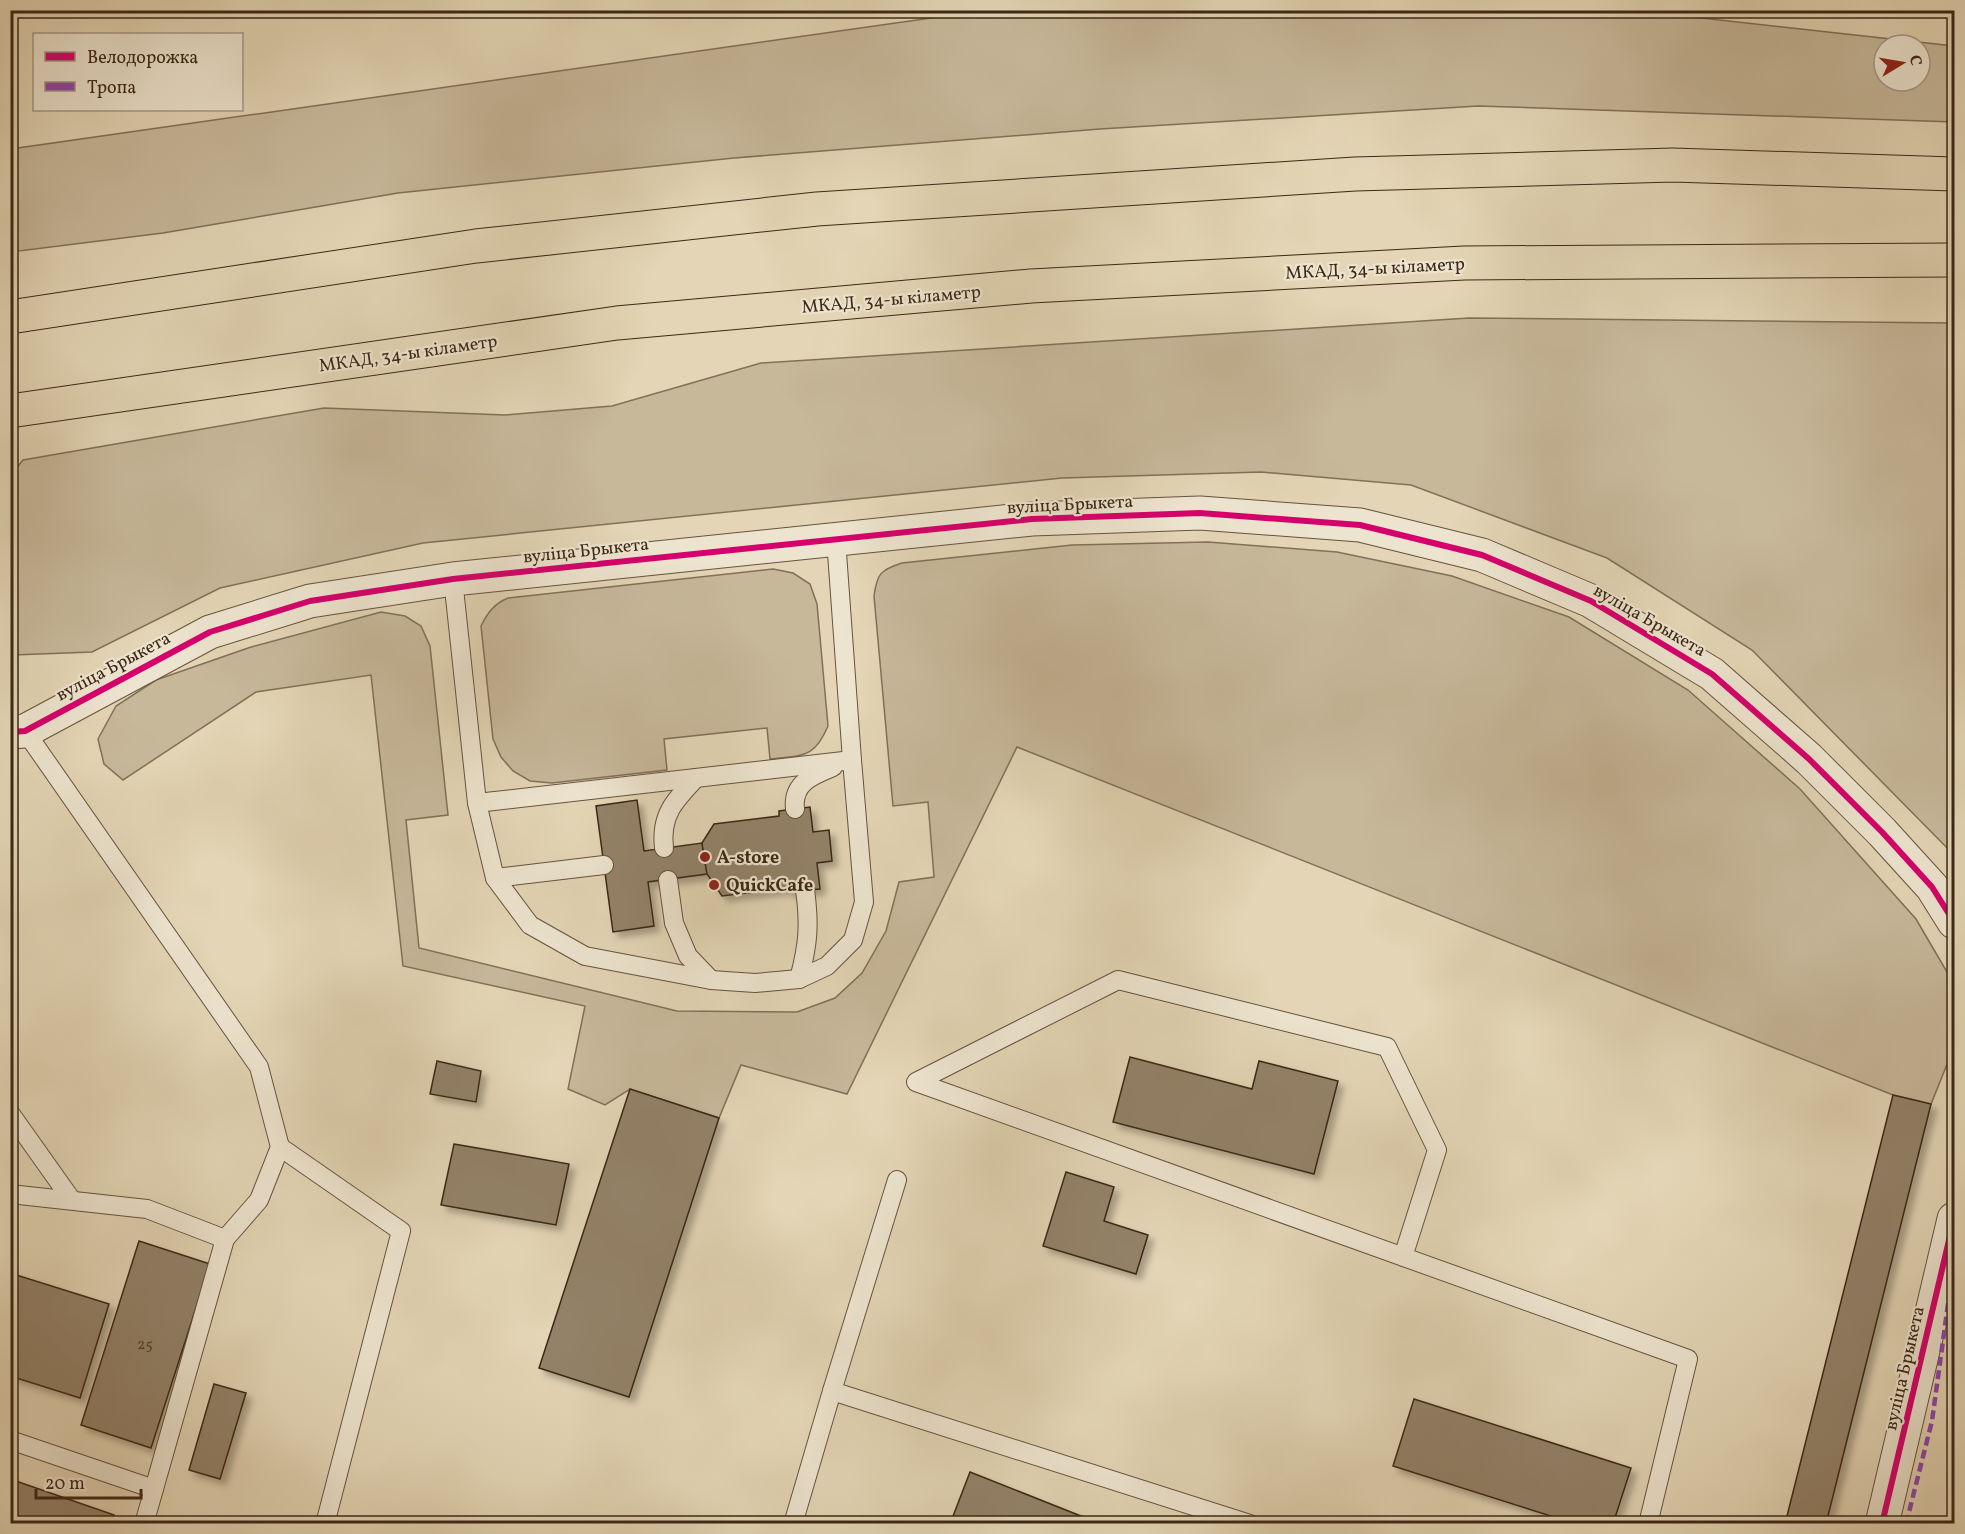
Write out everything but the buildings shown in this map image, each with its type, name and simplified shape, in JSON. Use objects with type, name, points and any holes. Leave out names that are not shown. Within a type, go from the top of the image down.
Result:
[{"type":"highway","points":[[10,317],[476,246],[817,209],[1355,174],[1673,165],[1954,174]]},
{"type":"highway","name":"МКАД, 34-ы кіламетр","points":[[26,409],[617,323],[1031,286],[1464,263],[1954,260]]},
{"type":"highway","points":[[10,433],[26,409]]},
{"type":"street","name":"вуліца Брыкета","points":[[15,724],[210,632],[310,601],[453,579],[1032,519],[1200,513],[1360,525],[1482,555],[1591,601],[1712,674],[1809,759],[1882,832],[1932,887],[1954,922]]},
{"type":"street","name":"вуліца Брыкета","points":[[1882,1524],[1953,1232]]},
{"type":"lane","points":[[453,579],[477,803],[495,878],[530,925],[585,956],[711,980],[755,983],[800,979],[827,966],[853,940],[864,903],[836,539]]},
{"type":"lane","points":[[15,724],[259,1066],[280,1148],[259,1200],[225,1239],[144,1524]]},
{"type":"lane","points":[[477,803],[852,760]]},
{"type":"lane","points":[[795,809],[797,791],[803,782],[816,774],[852,760]]},
{"type":"lane","points":[[664,848],[662,831],[667,814],[677,798],[696,778]]},
{"type":"lane","points":[[495,878],[604,865]]},
{"type":"lane","points":[[668,880],[674,923],[688,956],[711,980]]},
{"type":"lane","points":[[800,979],[808,947],[809,914],[805,890]]},
{"type":"lane","points":[[1403,1257],[1437,1150],[1387,1047],[1118,980],[916,1082],[1403,1257],[1688,1359],[1648,1524]]},
{"type":"lane","points":[[10,1113],[71,1199]]},
{"type":"lane","points":[[280,1148],[401,1231],[325,1524]]},
{"type":"lane","points":[[793,1524],[897,1180]]},
{"type":"lane","points":[[10,1194],[147,1209],[225,1239]]},
{"type":"lane","points":[[832,1391],[1223,1519],[1250,1524]]},
{"type":"lane","points":[[10,1440],[154,1489]]},
{"type":"shaded area","points":[[1630,10],[1872,37],[1872,93],[1932,93],[1932,44],[1954,46],[1954,122],[1478,106],[1100,129],[734,158],[398,193],[163,233],[11,252],[11,149],[966,13]]},
{"type":"shaded area","points":[[1469,318],[1954,323],[1954,855],[1752,650],[1607,558],[1411,485],[1261,472],[1062,478],[423,543],[220,588],[92,652],[13,655],[11,653],[11,475],[23,460],[324,408],[505,415],[612,406],[761,363]]},
{"type":"shaded area","points":[[1208,542],[1337,552],[1452,576],[1569,617],[1688,690],[1800,789],[1916,919],[1954,984],[1954,1047],[1931,1104],[1893,1095],[1017,747],[847,1094],[741,1065],[719,1118],[630,1089],[605,1105],[568,1089],[585,1006],[403,966],[371,675],[256,692],[123,780],[104,764],[98,739],[116,706],[156,680],[251,647],[381,612],[405,616],[421,626],[430,646],[448,815],[406,820],[419,948],[677,1011],[797,1012],[835,998],[862,973],[886,931],[899,882],[934,877],[928,802],[893,806],[874,596],[881,574],[902,563],[1072,545]]},
{"type":"shaded area","points":[[773,569],[793,573],[810,584],[817,604],[828,726],[818,745],[812,750],[799,756],[770,759],[767,728],[664,739],[667,770],[552,783],[530,781],[513,771],[501,757],[493,739],[481,626],[499,603],[508,598]]},
{"type":"marked path","points":[[1906,1524],[1932,1421],[1954,1260]]},
{"type":"cycle path","points":[[10,732],[25,731],[210,632],[310,601],[453,579],[1032,519],[1200,513],[1360,525],[1482,555],[1591,601],[1712,674],[1809,759],[1882,832],[1932,887],[1954,922]]},
{"type":"cycle path","points":[[1882,1524],[1954,1219]]},
{"type":"place","name":"А-store","points":[[705,857]]},
{"type":"place","name":"QuickCafe","points":[[714,885]]}]
